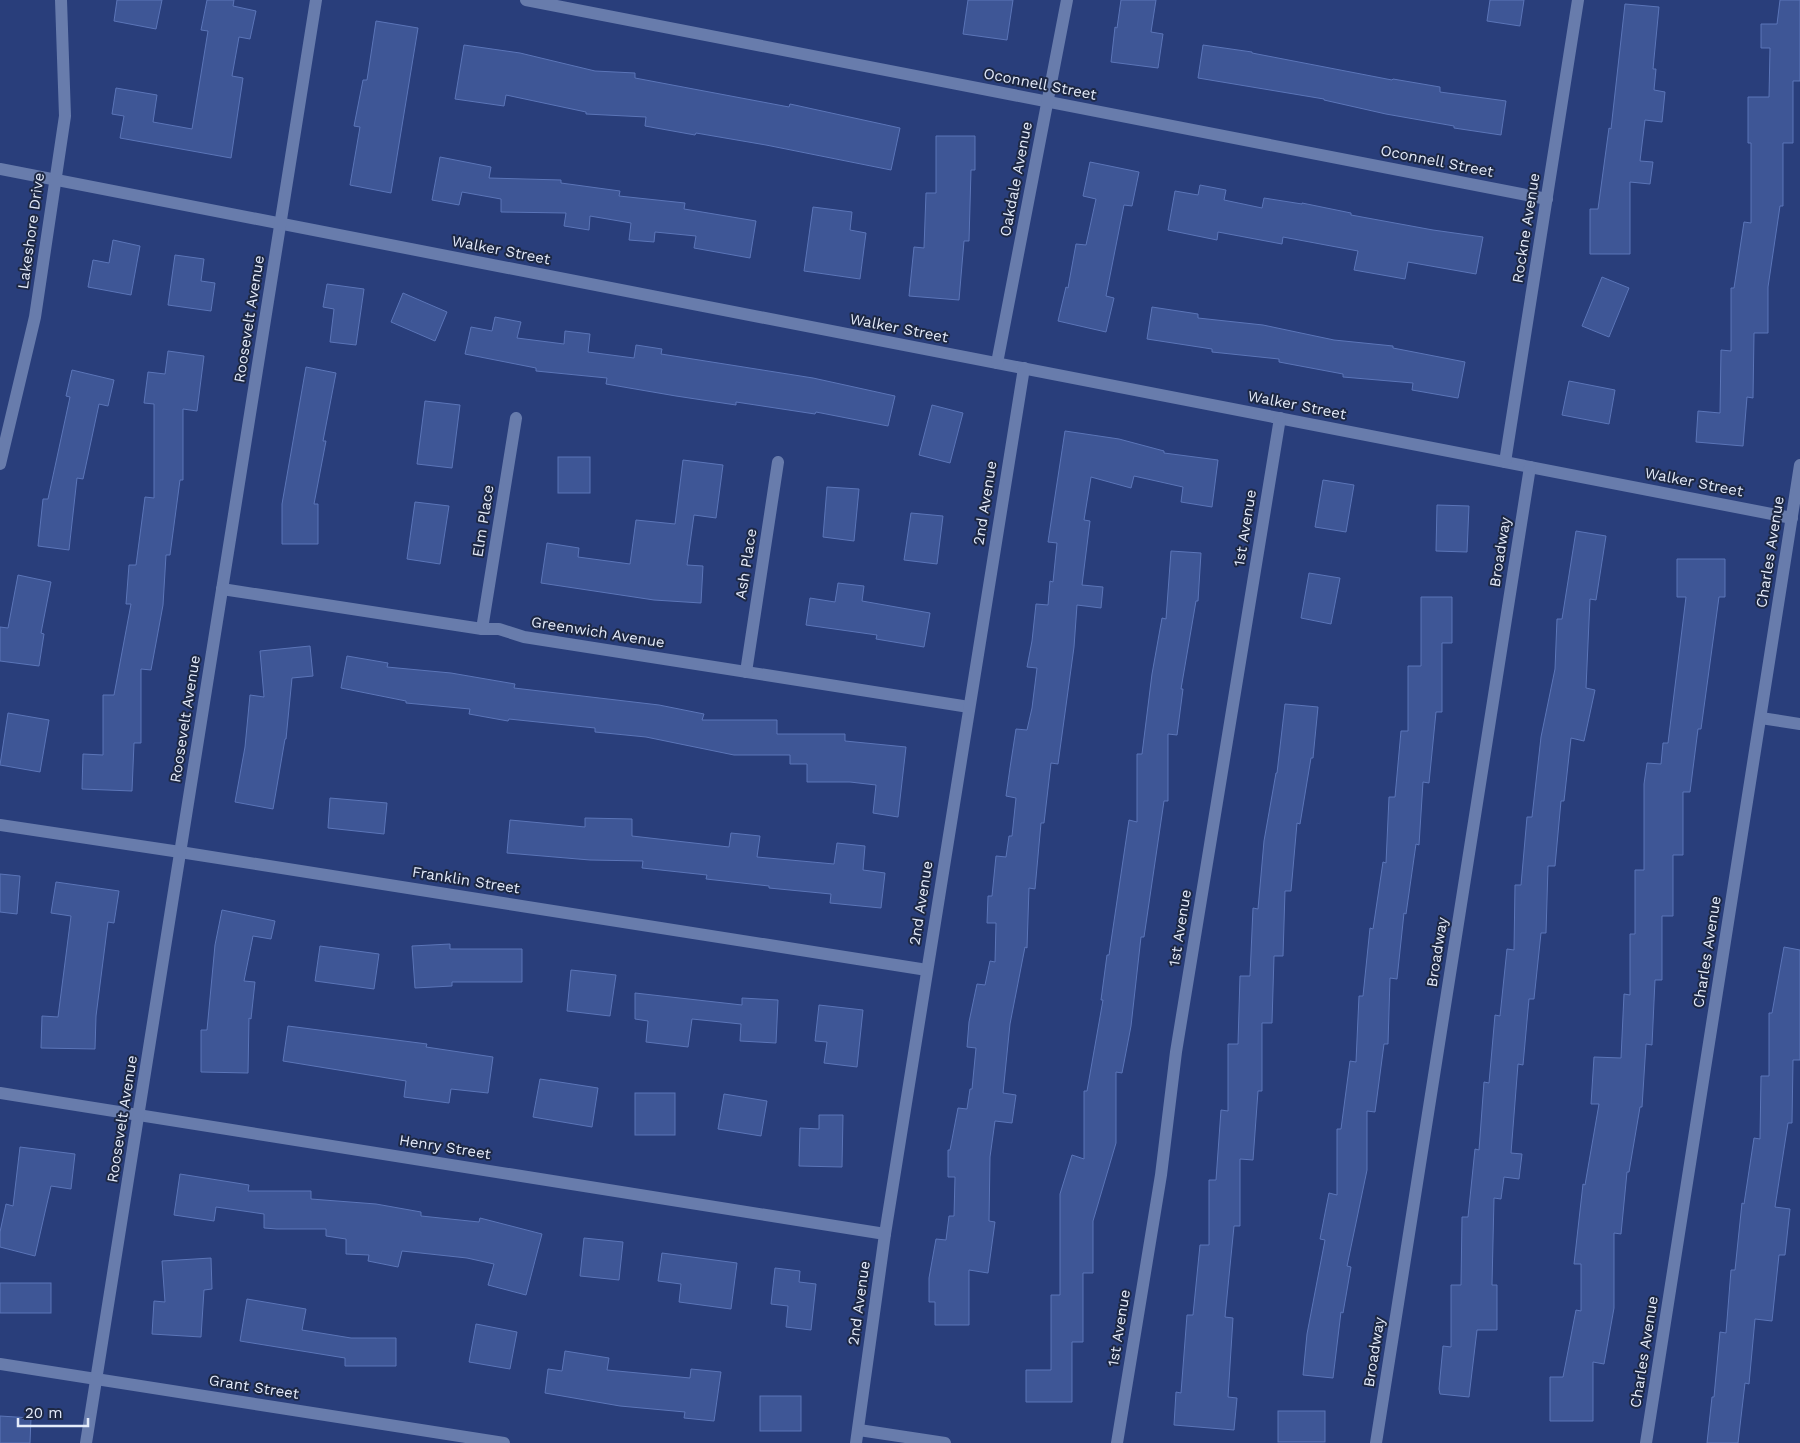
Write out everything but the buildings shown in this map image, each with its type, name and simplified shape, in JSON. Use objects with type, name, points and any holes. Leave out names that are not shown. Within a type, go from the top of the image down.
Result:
[{"type":"street","name":"Lakeshore Drive","points":[[0,464],[35,317],[65,116],[61,0]]},
{"type":"street","name":"Roosevelt Avenue","points":[[86,1443],[316,0]]},
{"type":"street","name":"Oconnell Street","points":[[526,0],[1547,199]]},
{"type":"street","name":"Oakdale Avenue","points":[[997,363],[1068,0]]},
{"type":"street","name":"Rockne Avenue","points":[[1505,462],[1578,0]]},
{"type":"street","name":"Walker Street","points":[[0,170],[1792,518]]},
{"type":"street","name":"2nd Avenue","points":[[856,1443],[885,1234],[1024,368]]},
{"type":"street","name":"Elm Place","points":[[482,629],[516,418]]},
{"type":"street","name":"1st Avenue","points":[[1117,1443],[1161,1175],[1176,1052],[1280,418]]},
{"type":"street","name":"Ash Place","points":[[746,672],[778,462]]},
{"type":"street","name":"Charles Avenue","points":[[1646,1443],[1800,465]]},
{"type":"street","name":"Broadway","points":[[1376,1443],[1530,467]]},
{"type":"street","name":"Greenwich Avenue","points":[[222,589],[482,629],[499,629],[524,637],[969,707]]},
{"type":"street","points":[[1761,718],[1800,724]]},
{"type":"street","name":"Franklin Street","points":[[0,825],[927,970]]},
{"type":"street","name":"Henry Street","points":[[0,1093],[885,1234]]},
{"type":"street","name":"Grant Street","points":[[0,1364],[504,1443]]},
{"type":"street","points":[[859,1430],[945,1443]]}]
